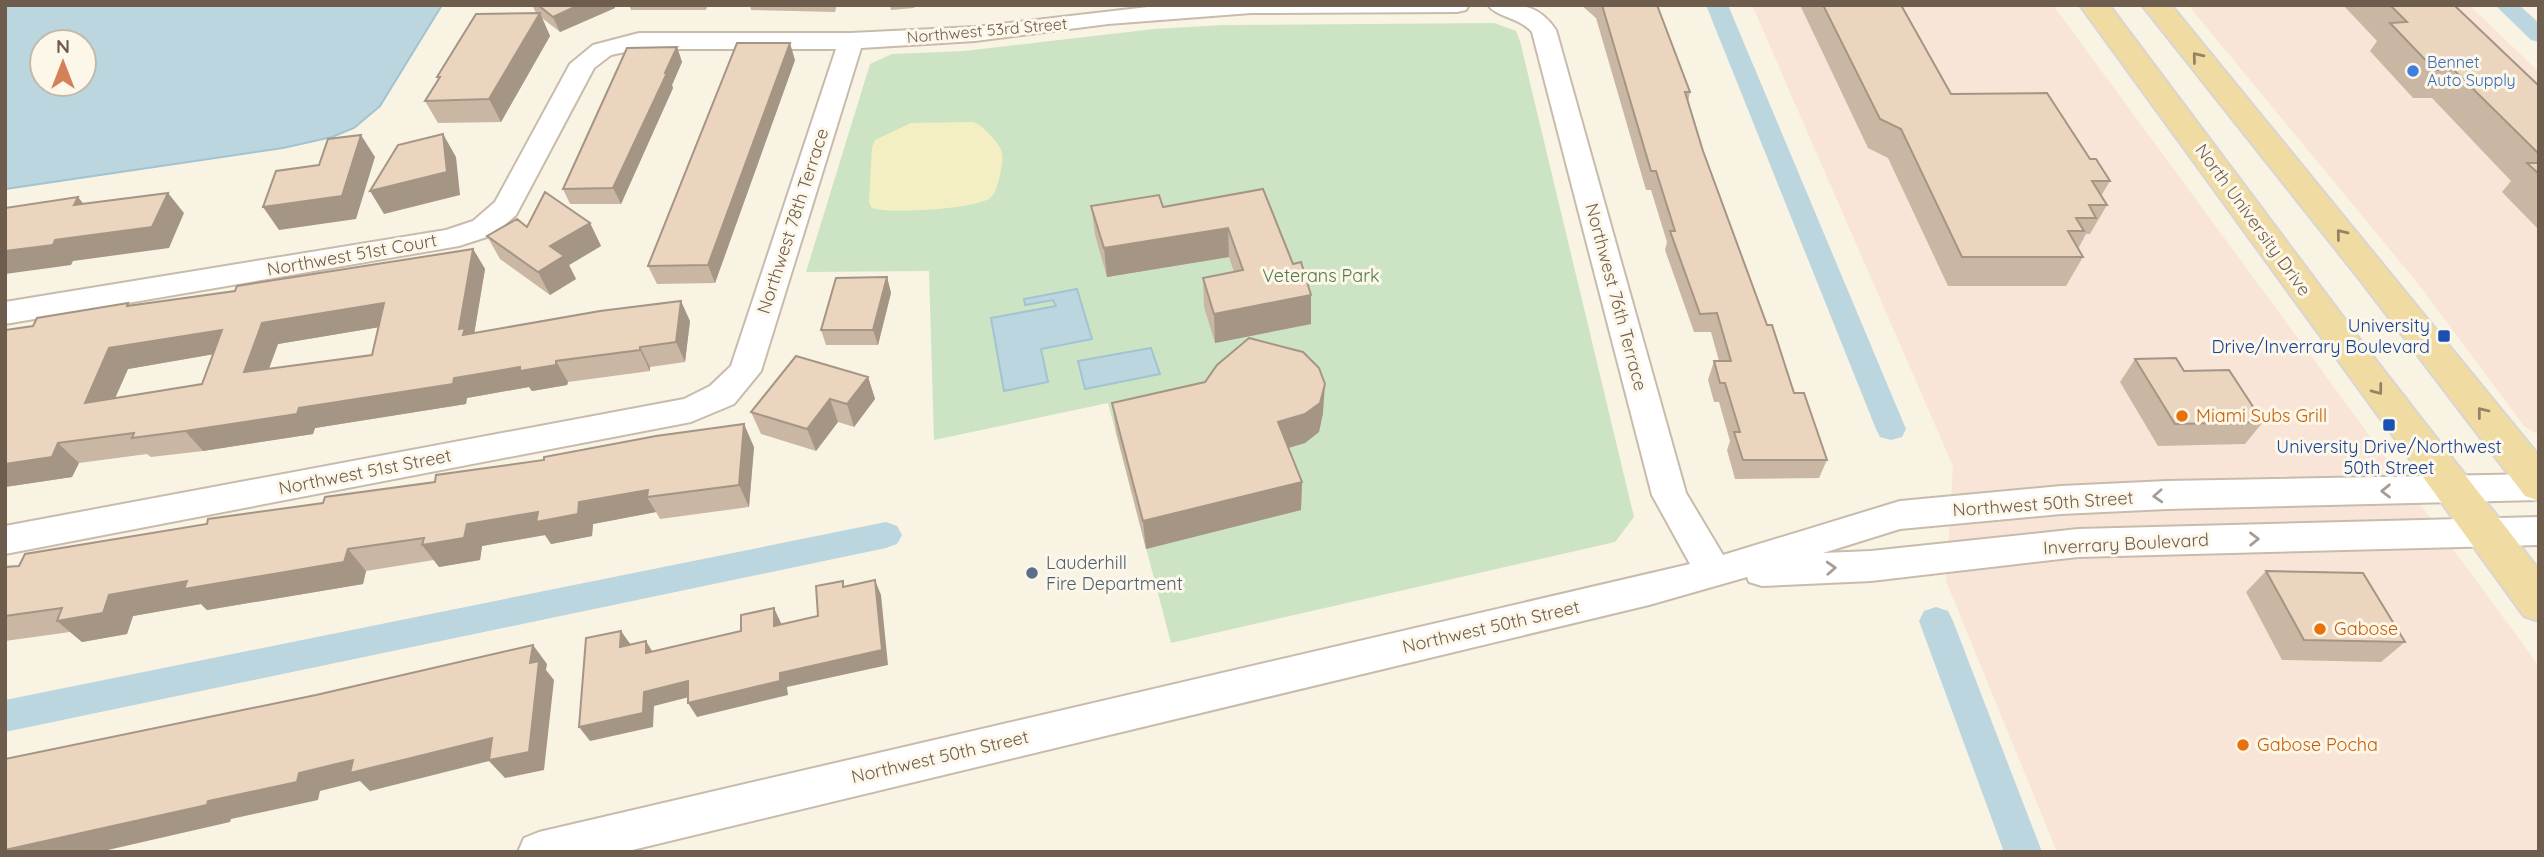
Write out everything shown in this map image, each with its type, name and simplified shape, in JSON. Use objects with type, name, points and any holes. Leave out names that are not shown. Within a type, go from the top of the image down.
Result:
[{"type":"main road","name":"North University Drive","points":[[2094,5],[2539,603]]},
{"type":"main road","points":[[2155,5],[2373,273],[2539,486]]},
{"type":"street","name":"Northwest 53rd Street","points":[[602,50],[639,41],[851,41],[975,34],[1108,11],[1251,6],[1457,5]]},
{"type":"street","name":"Northwest 76th Terrace","points":[[1500,5],[1531,16],[1544,30],[1669,495],[1714,573]]},
{"type":"street","name":"Northwest 78th Terrace","points":[[722,395],[745,371],[851,41]]},
{"type":"street","name":"Northwest 51st Court","points":[[5,313],[449,239],[483,228],[506,208],[583,64],[602,50]]},
{"type":"street","name":"Northwest 51st Street","points":[[5,540],[691,410],[722,395]]},
{"type":"street","points":[[2454,490],[2539,486]]},
{"type":"street","name":"Northwest 50th Street","points":[[539,852],[1714,573],[1900,515],[2061,500],[2143,496],[2454,490]]},
{"type":"street","name":"Inverrary Boulevard","points":[[1714,573],[1871,566],[2078,543],[2539,531]]},
{"type":"shaded area","points":[[1752,5],[2053,5],[2539,666],[2539,852],[2057,852],[1946,581],[1953,466]]},
{"type":"shaded area","points":[[2188,5],[2469,5],[2539,72],[2539,435],[2524,426],[2420,286]]},
{"type":"green space","name":"Veterans Park","points":[[1494,23],[1516,31],[1520,41],[1634,517],[1615,542],[1171,643],[1108,403],[934,440],[929,271],[806,272],[870,64],[892,54],[964,51],[1154,29],[1224,25]]},
{"type":"sand","points":[[973,122],[990,135],[1002,155],[998,184],[990,198],[968,205],[932,209],[895,211],[872,208],[869,202],[872,147],[875,140],[911,123]]},
{"type":"water","points":[[5,5],[442,5],[380,106],[354,128],[332,137],[283,148],[5,189]]},
{"type":"water","points":[[1077,289],[1092,339],[1041,349],[1048,382],[1004,391],[991,318],[1056,306],[1053,300],[1025,305],[1024,299]]},
{"type":"water","points":[[1151,348],[1160,374],[1085,389],[1078,361]]},
{"type":"building","points":[[538,5],[579,5],[553,17]]},
{"type":"building","points":[[1602,5],[1657,5],[1690,92],[1685,92],[1703,151],[1767,325],[1772,325],[1794,393],[1804,393],[1827,460],[1743,460],[1734,432],[1740,432],[1725,383],[1720,383],[1714,361],[1731,361],[1717,313],[1700,314],[1670,231],[1675,231],[1656,171],[1651,171]]},
{"type":"building","points":[[1823,5],[1901,5],[1951,94],[2047,93],[2090,159],[2096,159],[2110,181],[2092,181],[2107,205],[2089,205],[2096,218],[2076,218],[2084,231],[2068,231],[2083,257],[1962,257],[1901,129],[1880,119]]},
{"type":"building","points":[[2390,5],[2454,5],[2539,86],[2539,154],[2454,70],[2435,70],[2390,23],[2407,22]]},
{"type":"building","points":[[540,13],[489,99],[425,101],[476,14]]},
{"type":"building","points":[[737,43],[790,43],[708,265],[648,266]]},
{"type":"building","points":[[677,47],[613,188],[563,189],[627,48]]},
{"type":"building","points":[[443,134],[447,172],[370,191],[398,145]]},
{"type":"building","points":[[361,135],[342,196],[263,207],[276,171],[319,165],[328,139]]},
{"type":"building","points":[[2527,163],[2539,163],[2539,174]]},
{"type":"building","points":[[1263,189],[1293,264],[1301,262],[1311,295],[1214,314],[1203,278],[1243,270],[1228,228],[1104,248],[1091,206],[1159,195],[1163,207]]},
{"type":"building","points":[[545,192],[590,223],[550,246],[564,256],[538,272],[487,236],[517,219],[527,227]]},
{"type":"building","points":[[168,193],[152,227],[55,240],[53,245],[5,251],[5,208],[78,197],[74,205]]},
{"type":"building","points":[[473,249],[459,329],[465,328],[463,335],[600,311],[681,301],[676,342],[640,347],[640,350],[556,361],[556,365],[520,371],[520,367],[454,378],[453,384],[299,408],[297,414],[132,438],[134,433],[58,443],[52,457],[5,464],[5,330],[33,326],[37,318],[128,303],[127,306],[235,291],[237,286]],"holes":[[[384,303],[372,355],[244,372],[262,323]],[[222,330],[202,384],[85,403],[109,348]]]},
{"type":"building","points":[[887,277],[873,330],[821,330],[836,278]]},
{"type":"building","points":[[1249,338],[1303,352],[1319,368],[1325,384],[1320,403],[1305,414],[1278,422],[1302,482],[1143,521],[1112,403],[1205,382],[1217,365]]},
{"type":"building","points":[[796,356],[868,377],[847,404],[830,399],[807,429],[751,412]]},
{"type":"building","points":[[2176,358],[2184,371],[2229,370],[2263,422],[2175,424],[2135,359]]},
{"type":"building","points":[[744,424],[739,485],[647,497],[648,490],[579,502],[578,514],[536,522],[538,512],[467,524],[464,538],[422,545],[424,538],[348,549],[344,562],[184,589],[187,581],[109,595],[103,613],[57,621],[62,608],[5,616],[5,567],[19,566],[25,554],[207,524],[208,519],[323,503],[325,497],[435,482],[436,475],[544,460],[544,457],[656,436]]},
{"type":"building","points":[[2266,571],[2363,573],[2405,642],[2304,640]]},
{"type":"building","points":[[875,580],[882,650],[780,673],[780,681],[688,703],[688,681],[644,692],[643,713],[579,727],[586,638],[621,631],[620,647],[646,641],[646,653],[741,631],[741,615],[774,608],[774,626],[818,616],[816,586],[843,581],[843,587]]},
{"type":"building","points":[[533,645],[530,663],[539,661],[529,752],[489,760],[492,738],[350,773],[353,760],[299,773],[297,782],[5,850],[5,759],[316,695]]},
{"type":"waterway","points":[[1717,5],[1891,429]]},
{"type":"waterway","points":[[2506,5],[2539,35]]},
{"type":"waterway","points":[[5,716],[886,535]]},
{"type":"waterway","points":[[1936,621],[2023,852]]},
{"type":"place","name":"Bennet Auto Supply","points":[[2413,71]]},
{"type":"place","name":"University Drive/Inverrary Boulevard","points":[[2444,336]]},
{"type":"place","name":"Miami Subs Grill","points":[[2182,416]]},
{"type":"place","name":"University Drive/Northwest 50th Street","points":[[2389,425]]},
{"type":"place","name":"Lauderhill Fire Department","points":[[1032,573]]},
{"type":"place","name":"Gabose","points":[[2320,629]]},
{"type":"place","name":"Gabose Pocha","points":[[2243,745]]}]
